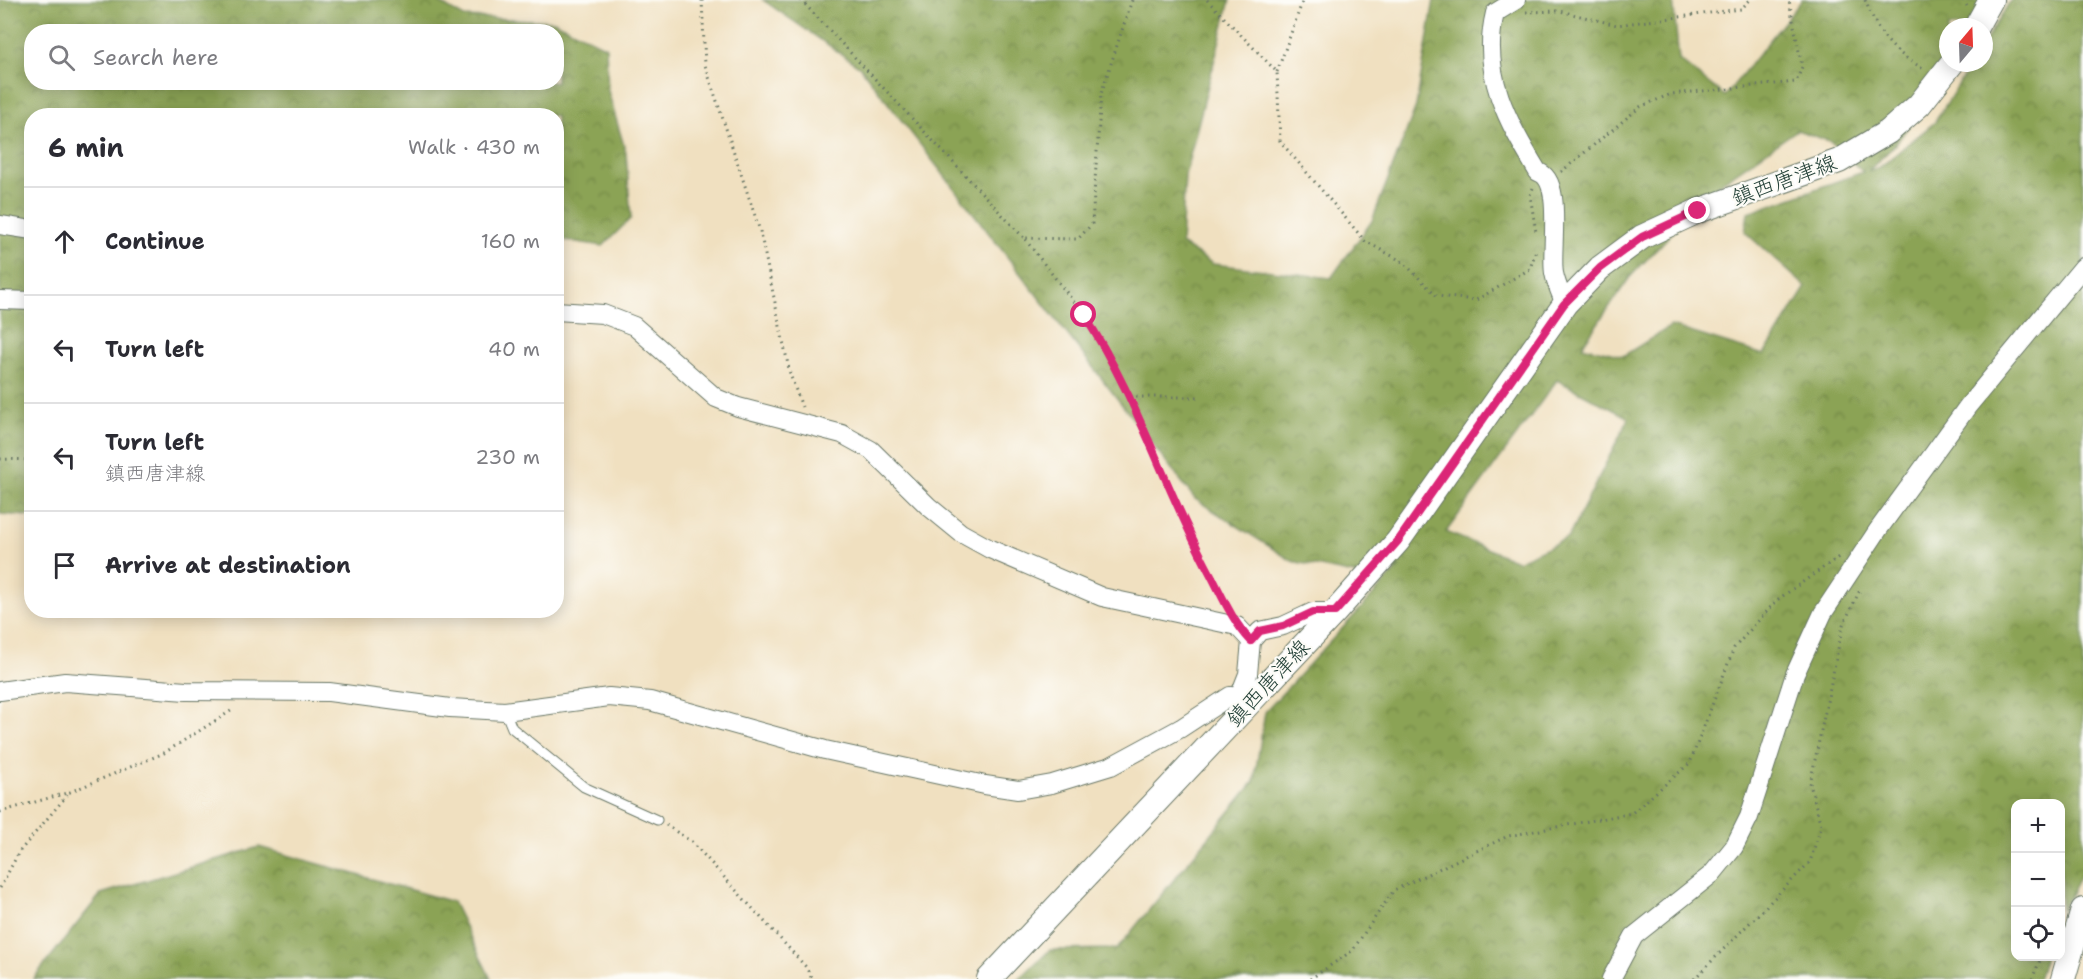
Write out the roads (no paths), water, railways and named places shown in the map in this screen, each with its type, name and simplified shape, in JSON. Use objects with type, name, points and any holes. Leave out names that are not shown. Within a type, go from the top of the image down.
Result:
[{"type":"main road","points":[[1981,18],[1991,0]]},
{"type":"main road","name":"鎮西唐津線","points":[[988,979],[1243,701],[1335,612],[1398,541],[1564,304],[1600,268],[1642,237],[1698,211],[1839,161],[1878,138],[1920,105],[1945,72]]},
{"type":"main road","points":[[2063,979],[2083,910]]},
{"type":"street","points":[[1516,0],[1495,13],[1490,32],[1492,70],[1507,122],[1544,176],[1555,228],[1554,272],[1564,304]]},
{"type":"street","points":[[0,225],[24,229]]},
{"type":"street","points":[[1611,979],[1635,936],[1712,874],[1734,847],[1749,818],[1795,674],[1823,613],[1878,530],[1968,406],[2083,267]]},
{"type":"street","points":[[0,300],[24,301]]},
{"type":"street","points":[[564,312],[603,314],[634,326],[716,398],[738,407],[842,434],[871,450],[928,506],[962,533],[990,549],[1102,597],[1237,626],[1251,641]]},
{"type":"street","points":[[0,692],[65,682],[186,691],[329,692],[450,708],[505,711],[609,697],[650,701],[825,750],[985,786],[1018,789],[1052,784],[1111,766],[1181,728],[1230,696],[1243,701],[1251,641],[1260,631],[1283,626],[1313,612],[1335,612]]},
{"type":"lane","points":[[505,711],[512,728],[584,787],[657,820]]}]
